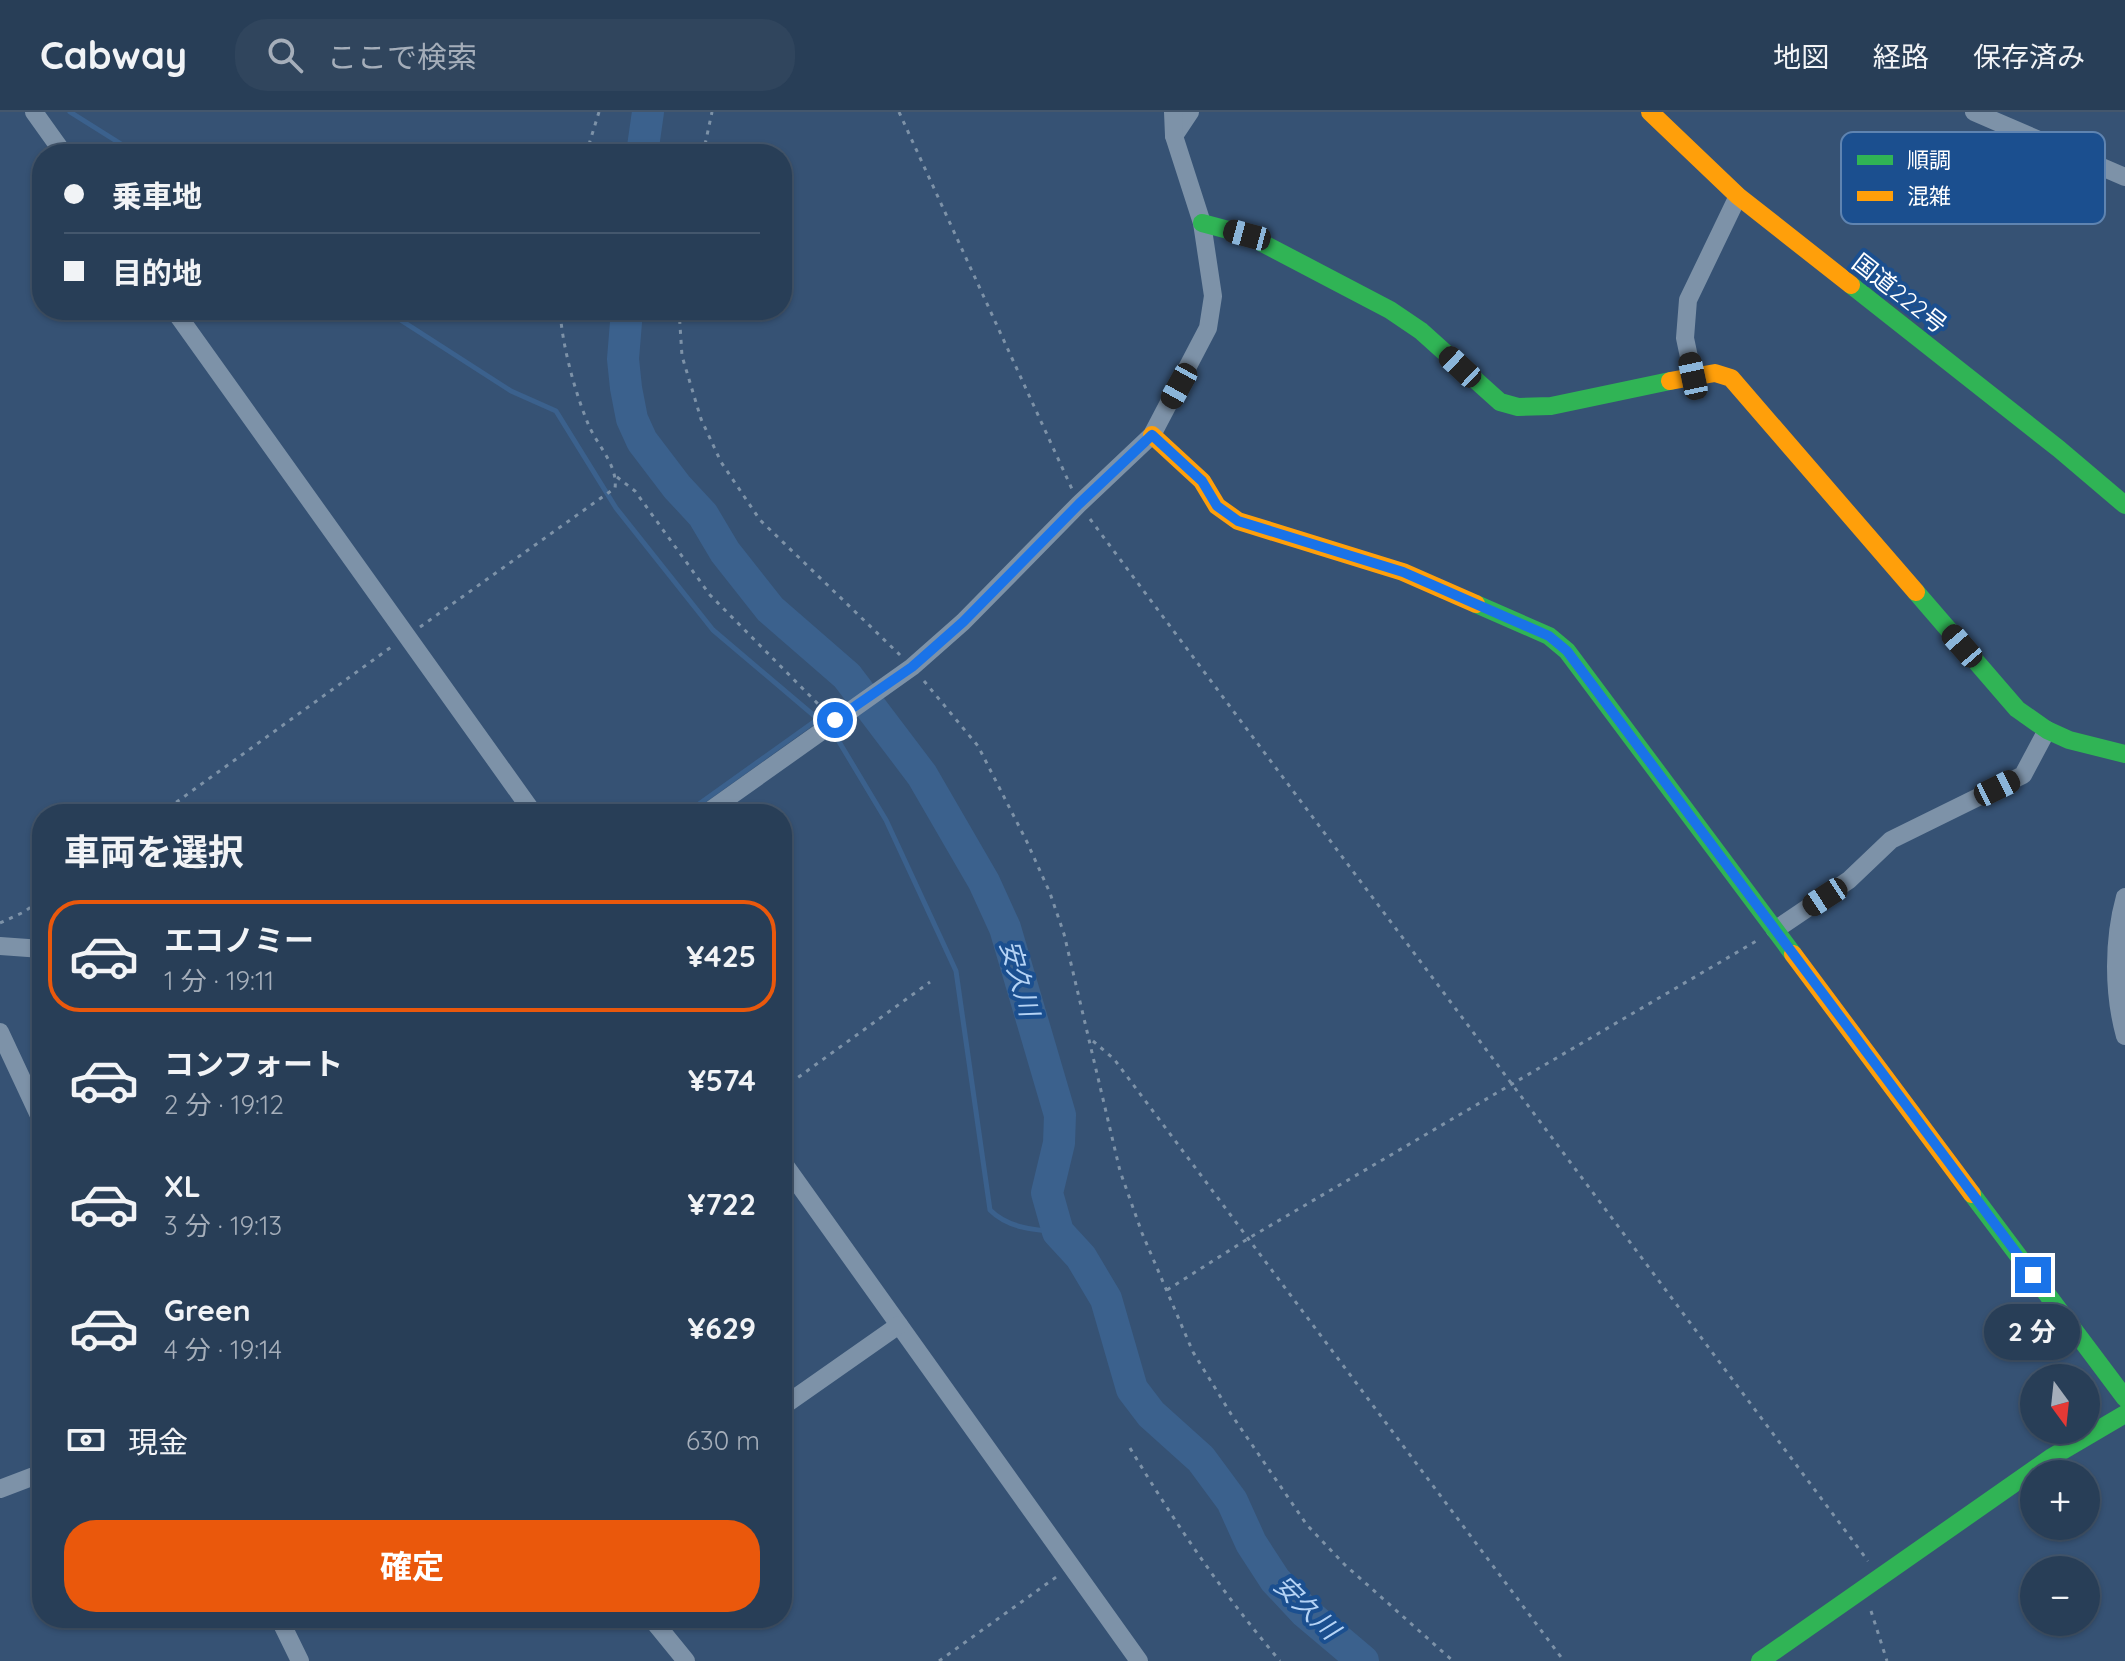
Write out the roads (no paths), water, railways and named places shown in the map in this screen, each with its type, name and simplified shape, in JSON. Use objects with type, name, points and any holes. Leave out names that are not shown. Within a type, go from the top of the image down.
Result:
[{"type":"main road","name":"国道222号","points":[[1655,114],[1738,196],[2059,449],[2125,505]]},
{"type":"main road","points":[[1202,223],[1247,235],[1390,310],[1421,331],[1500,402],[1518,407],[1551,406],[1693,376],[1715,373],[1731,378],[2017,709],[2047,730],[2069,740],[2125,754]]},
{"type":"main road","points":[[1152,435],[1202,481],[1217,506],[1238,521],[1403,572],[1549,636],[1567,651],[2125,1398]]},
{"type":"main road","points":[[1760,1661],[2052,1457],[2125,1414]]},
{"type":"street","points":[[34,112],[57,144]]},
{"type":"street","points":[[719,804],[912,667],[963,622],[1152,435],[1208,328],[1213,296],[1202,223],[1174,136],[1173,112]]},
{"type":"street","points":[[1174,136],[1190,112]]},
{"type":"street","points":[[1974,112],[2020,132]]},
{"type":"street","points":[[2105,168],[2125,177]]},
{"type":"street","points":[[1693,376],[1685,338],[1688,300],[1738,196]]},
{"type":"street","points":[[181,320],[527,804]]},
{"type":"street","points":[[1775,930],[1849,880],[1891,840],[2023,775],[2047,730]]},
{"type":"street","points":[[2125,897],[2117,967],[2118,1010],[2125,1036]]},
{"type":"street","points":[[0,946],[32,948]]},
{"type":"street","points":[[0,1032],[32,1101]]},
{"type":"street","points":[[792,1175],[1139,1661]]},
{"type":"street","points":[[792,1400],[899,1325]]},
{"type":"street","points":[[0,1489],[32,1477]]},
{"type":"street","points":[[284,1628],[300,1661]]},
{"type":"street","points":[[659,1628],[686,1661]]},
{"type":"waterway","points":[[70,112],[121,144]]},
{"type":"waterway","name":"安久川","points":[[643,144],[648,112]]},
{"type":"waterway","points":[[401,320],[511,391],[556,411],[616,508],[713,630],[818,719],[699,804]]},
{"type":"waterway","name":"安久川","points":[[626,320],[623,359],[626,388],[632,419],[642,441],[703,515],[725,552],[770,609],[847,676],[922,775],[984,882],[1005,928],[1060,1115],[1059,1143],[1047,1193],[1058,1232],[1081,1257],[1106,1299],[1132,1389],[1151,1414],[1201,1459],[1232,1501],[1251,1543],[1275,1580],[1305,1612],[1363,1661]]},
{"type":"waterway","points":[[835,735],[886,820],[956,971],[990,1210],[1013,1224],[1058,1232]]}]
